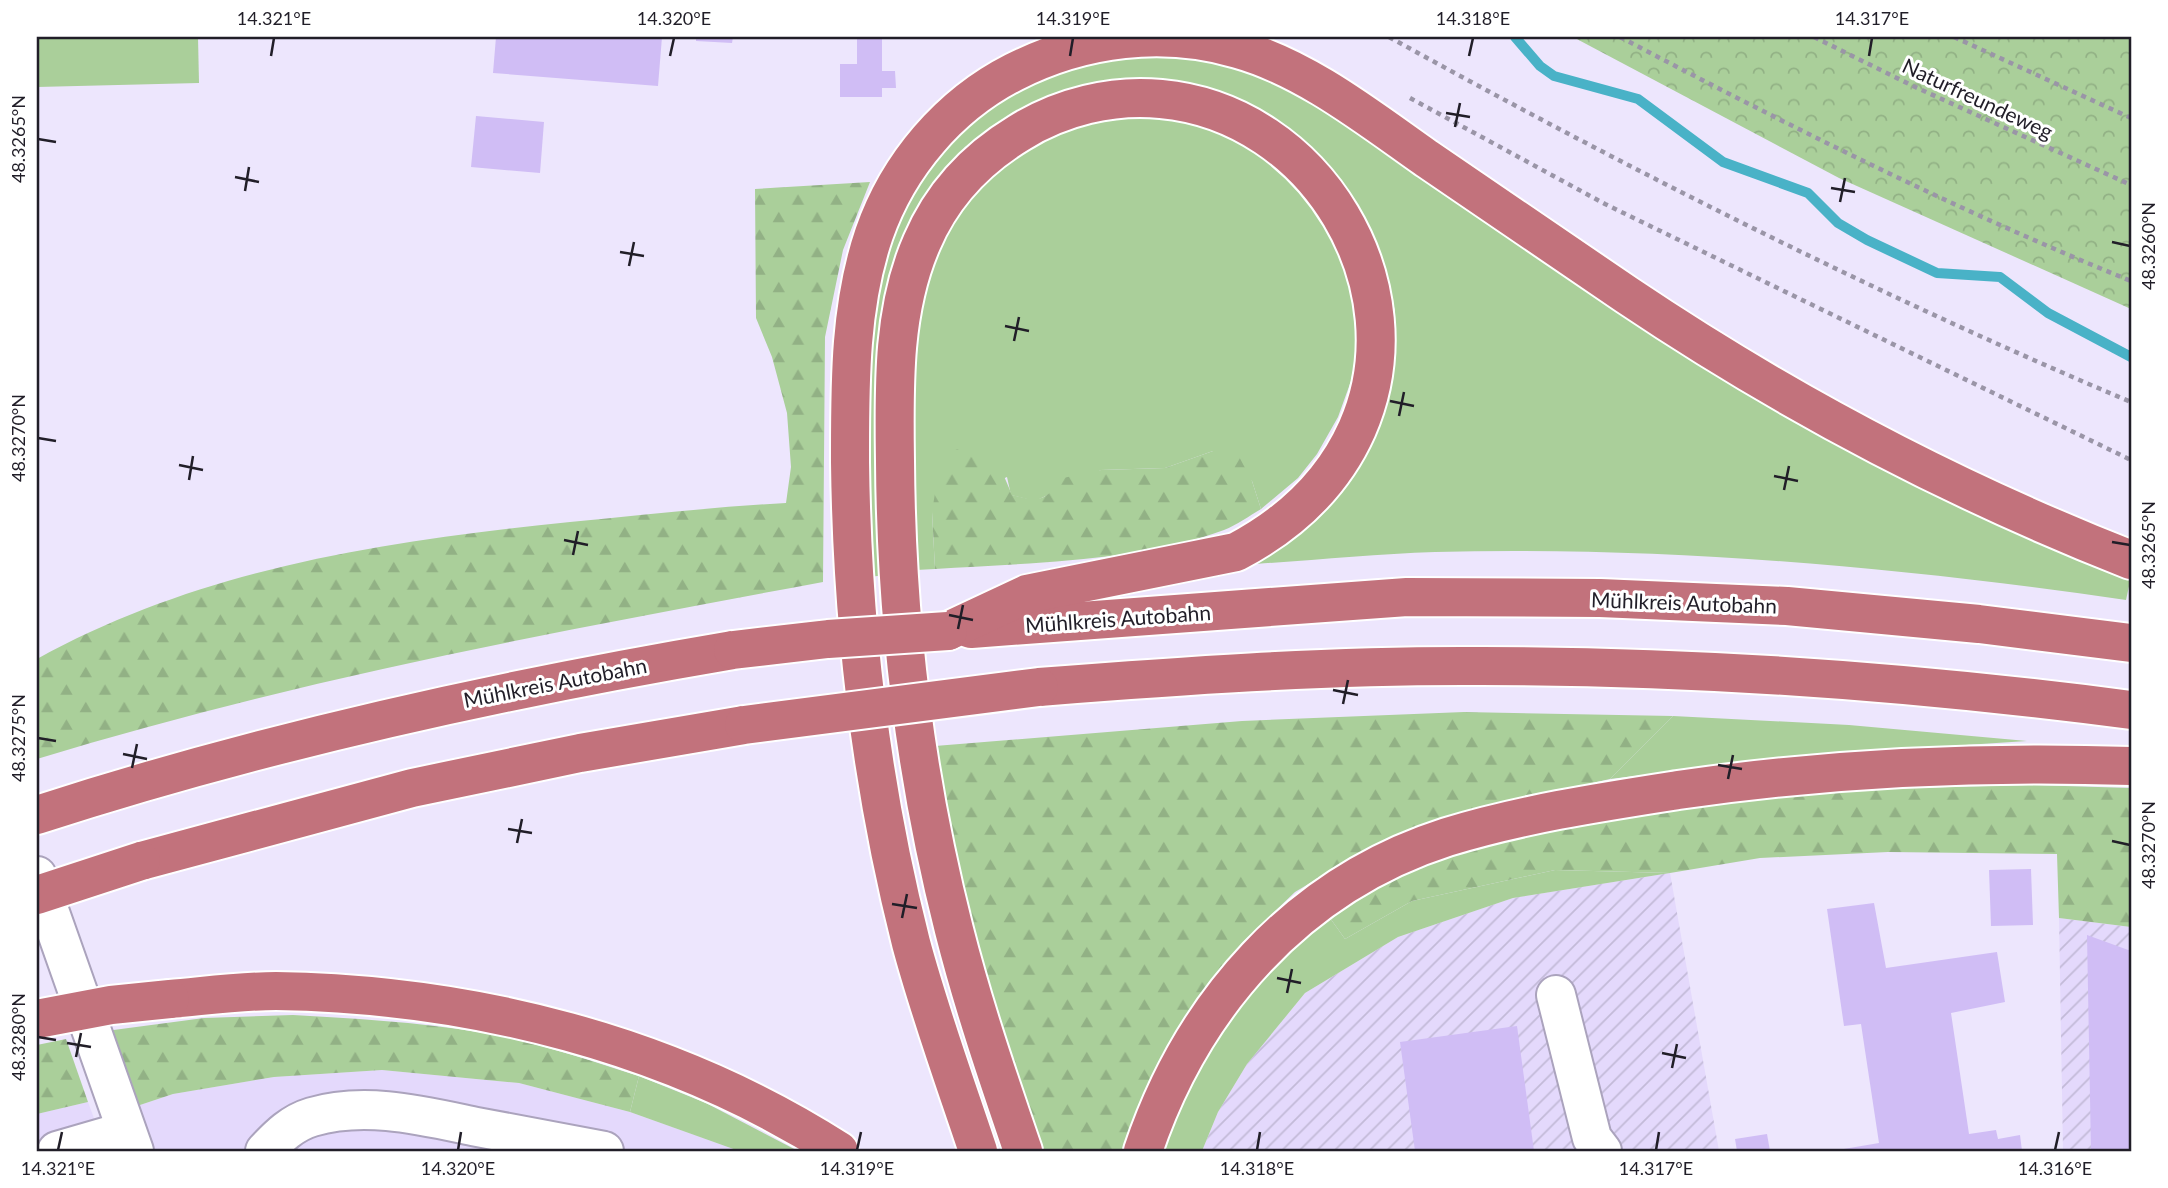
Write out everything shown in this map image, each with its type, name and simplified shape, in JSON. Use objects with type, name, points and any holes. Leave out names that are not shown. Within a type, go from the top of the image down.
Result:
[{"type":"highway","points":[[978,1151],[931,1014],[911,941],[873,760],[862,674],[853,551],[851,374],[855,321],[863,276],[875,231],[894,192],[917,153],[952,113],[993,83],[1026,66],[1087,44],[1139,37],[1191,39],[1241,50],[1288,70],[1390,133],[1638,302],[1795,402],[1961,487],[2131,560]]},
{"type":"highway","points":[[1023,1151],[979,1021],[954,929],[918,753],[907,672],[895,497],[899,324],[913,267],[940,205],[967,173],[999,145],[1035,123],[1074,108],[1114,100],[1161,99],[1208,108],[1249,125],[1287,150],[1324,187],[1349,226],[1373,302],[1375,337],[1368,396],[1358,427],[1326,481],[1300,510],[1266,536],[1236,552],[1031,609]]},
{"type":"highway","name":"Mühlkreis Autobahn","points":[[37,815],[233,754],[570,677],[733,650],[828,639],[948,631],[1031,609],[1407,597],[1600,598],[1787,606],[1979,624],[2131,643]]},
{"type":"highway","points":[[37,895],[141,860],[412,788],[580,753],[744,725],[1039,687],[1266,671],[1556,666],[1835,679],[2016,695],[2131,710]]},
{"type":"highway","points":[[1143,1151],[1154,1119],[1185,1052],[1213,1007],[1253,960],[1296,921],[1347,884],[1394,858],[1445,838],[1514,819],[1619,799],[1815,773],[1915,765],[2041,763],[2131,766]]},
{"type":"highway","points":[[37,1019],[111,1005],[273,991],[361,995],[435,1003],[511,1018],[597,1040],[681,1069],[744,1096],[839,1151]]},
{"type":"street","points":[[37,876],[130,1141],[57,1151]]},
{"type":"street","points":[[1556,995],[1592,1138],[1602,1151]]},
{"type":"street","points":[[265,1151],[284,1130],[311,1118],[338,1111],[369,1110],[409,1113],[604,1151]]},
{"type":"path","points":[[1389,37],[1572,136],[1770,237],[2131,402]]},
{"type":"path","points":[[1620,37],[1867,163],[2056,251],[2131,281]]},
{"type":"path","name":"Naturfreundeweg","points":[[1814,37],[1913,86],[2131,185]]},
{"type":"path","points":[[1954,37],[2131,118]]},
{"type":"path","points":[[1397,91],[1605,204],[2131,460]]},
{"type":"shaded area","points":[[1670,873],[1719,1151],[1202,1151],[1218,1112],[1247,1064],[1305,993],[1398,937],[1513,898]]},
{"type":"shaded area","points":[[2059,918],[2131,927],[2131,1151],[2063,1151]]},
{"type":"shaded area","points":[[382,1070],[519,1083],[630,1112],[739,1151],[154,1151],[137,1106],[173,1094],[274,1077]]},
{"type":"shaded area","points":[[88,1102],[106,1151],[37,1151],[37,1114]]},
{"type":"green space","points":[[37,37],[198,37],[199,83],[37,87]]},
{"type":"green space","points":[[1573,37],[2131,37],[2131,309],[1839,178]]},
{"type":"green space","points":[[1098,56],[1165,56],[1215,61],[1232,65],[1286,88],[1341,121],[1620,311],[1839,447],[2004,525],[2131,577],[2126,600],[1869,569],[1782,561],[1608,552],[1435,552],[1256,564],[1293,537],[1389,376],[1395,310],[1367,222],[1321,158],[1257,110],[1225,95],[1186,84],[1142,81],[1097,83],[1028,106],[965,147],[926,198],[886,575],[869,577],[866,453],[872,324],[884,263],[905,206],[937,154],[983,111],[1022,83]]},
{"type":"green space","points":[[1128,115],[1183,116],[1268,155],[1332,227],[1356,306],[1358,342],[1351,381],[1338,417],[1317,454],[1298,478],[1261,509],[1252,481],[1213,451],[1165,468],[1101,470],[1035,501],[1011,495],[1007,477],[932,512],[935,569],[916,570],[910,455],[910,392],[915,331],[928,272],[951,219],[986,175],[1036,141],[1069,128]]},
{"type":"green space","points":[[870,182],[843,250],[825,337],[823,582],[625,619],[329,681],[231,705],[37,759],[37,659],[100,628],[164,602],[229,581],[296,564],[432,539],[570,522],[786,503],[791,467],[787,413],[772,357],[756,318],[755,189]]},
{"type":"green space","points":[[964,447],[995,455],[1012,495],[1029,499],[1046,496],[1063,478],[1101,470],[1165,468],[1213,451],[1236,451],[1252,481],[1261,509],[1224,530],[1156,549],[1081,559],[935,569],[932,512],[941,455]]},
{"type":"green space","points":[[1464,712],[1673,716],[1610,779],[1445,817],[1369,848],[1295,892],[1242,943],[1198,997],[1141,1100],[1124,1151],[1038,1151],[978,951],[954,849],[935,746],[1242,721]]},
{"type":"green space","points":[[1673,716],[1849,725],[2027,741],[1812,755],[1610,779]]},
{"type":"green space","points":[[2028,785],[2131,788],[2131,927],[2059,918],[2057,854],[1888,852],[1760,858],[1670,873],[1555,870],[1412,901],[1345,939],[1330,918],[1378,885],[1444,857],[1523,834],[1649,810],[1830,790]]},
{"type":"green space","points":[[1555,870],[1670,873],[1513,898],[1398,937],[1305,993],[1247,1064],[1218,1112],[1202,1151],[1157,1151],[1234,1003],[1289,946],[1330,918],[1345,939],[1412,901]]},
{"type":"green space","points":[[293,1015],[399,1022],[479,1032],[539,1045],[639,1076],[630,1112],[519,1083],[382,1070],[274,1077],[173,1094],[137,1106],[106,1031],[204,1018]]},
{"type":"green space","points":[[66,1039],[88,1102],[37,1114],[37,1045]]},
{"type":"green space","points":[[639,1076],[706,1103],[798,1151],[739,1151],[630,1112]]},
{"type":"building","points":[[496,37],[662,37],[658,86],[493,73]]},
{"type":"building","points":[[696,37],[733,37],[732,43],[696,41]]},
{"type":"building","points":[[857,37],[882,37],[882,71],[895,71],[896,88],[882,88],[882,97],[840,97],[840,64],[857,64]]},
{"type":"building","points":[[476,116],[544,122],[540,173],[471,167]]},
{"type":"building","points":[[2031,869],[2033,925],[1991,926],[1989,870]]},
{"type":"building","points":[[1874,903],[1886,968],[1997,952],[2005,1002],[1951,1013],[1969,1134],[1996,1130],[1998,1139],[2020,1135],[2022,1151],[1832,1151],[1879,1143],[1861,1024],[1844,1026],[1827,909]]},
{"type":"building","points":[[2087,935],[2131,951],[2131,1151],[2091,1151]]},
{"type":"building","points":[[1517,1026],[1534,1151],[1415,1151],[1400,1042]]},
{"type":"building","points":[[1767,1134],[1770,1151],[1737,1151],[1735,1139]]},
{"type":"waterway","points":[[1515,37],[1540,66],[1554,76],[1638,99],[1723,162],[1808,193],[1838,223],[1867,240],[1937,273],[2000,277],[2048,313],[2131,357]]}]
